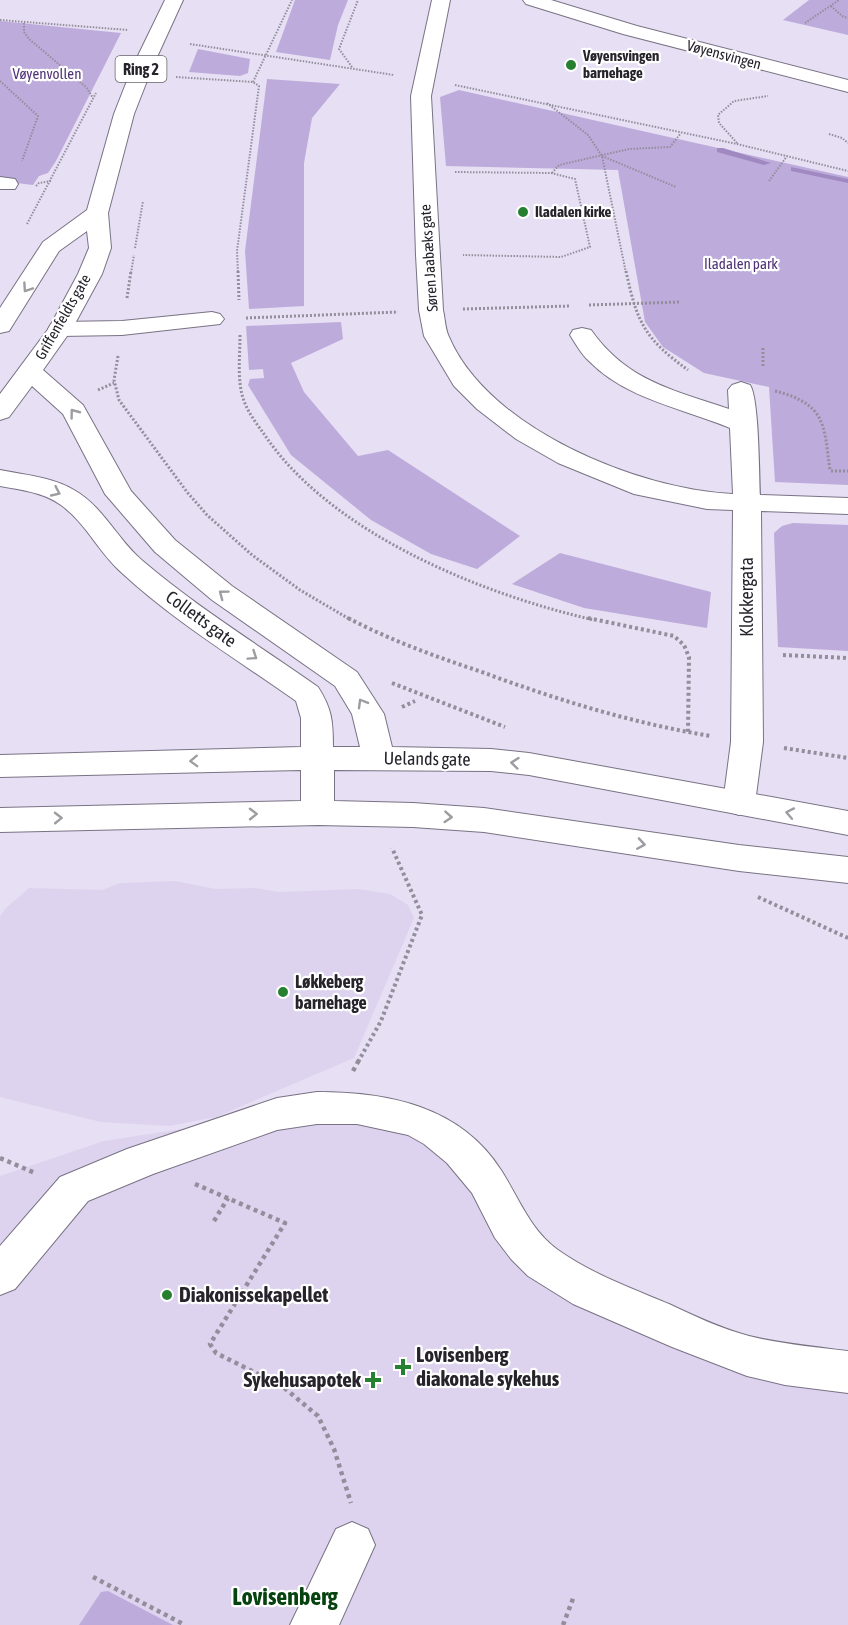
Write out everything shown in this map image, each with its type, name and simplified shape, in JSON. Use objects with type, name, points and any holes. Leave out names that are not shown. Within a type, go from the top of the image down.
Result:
[{"type":"main road","name":"Griffenfeldts gate","points":[[0,412],[60,329],[90,274],[100,248],[97,213],[124,114],[174,0]]},
{"type":"main road","name":"Søren Jaabæks gate","points":[[441,0],[421,96],[427,255],[431,310],[436,336],[463,381],[486,404],[525,433],[616,478],[676,496],[707,501],[848,506]]},
{"type":"main road","name":"Vøyensvingen","points":[[532,0],[630,30],[848,86]]},
{"type":"main road","points":[[0,326],[51,247],[97,213]]},
{"type":"main road","points":[[60,329],[122,328],[212,319]]},
{"type":"main road","points":[[582,334],[596,356],[634,384],[718,412],[744,424]]},
{"type":"main road","name":"Colletts gate","points":[[31,372],[74,410],[119,494],[165,546],[184,564],[247,612],[346,679],[368,714],[379,758]]},
{"type":"main road","name":"Klokkergata","points":[[739,803],[747,742],[747,502],[741,390]]},
{"type":"main road","name":"Colletts gate","points":[[0,478],[46,487],[69,498],[86,513],[109,543],[130,565],[228,640],[307,693],[314,705],[317,718],[318,813]]},
{"type":"main road","name":"Uelands gate","points":[[0,766],[319,758],[450,758],[529,764],[848,823]]},
{"type":"main road","points":[[0,820],[318,813],[413,815],[484,820],[739,858],[848,870]]},
{"type":"main road","points":[[0,1276],[74,1189],[141,1161],[277,1114],[317,1108],[357,1108],[416,1120],[438,1132],[461,1150],[486,1181],[509,1225],[525,1246],[543,1263],[588,1290],[687,1334],[747,1356],[848,1372]]},
{"type":"main road","points":[[314,1625],[352,1545]]},
{"type":"path","points":[[253,82],[291,0]]},
{"type":"path","points":[[352,67],[339,49],[358,0]]},
{"type":"path","points":[[805,23],[838,0]]},
{"type":"path","points":[[831,6],[842,16],[848,18]]},
{"type":"path","points":[[0,20],[158,33]]},
{"type":"path","points":[[124,38],[131,21]]},
{"type":"path","points":[[24,23],[24,32],[29,39],[86,87],[93,98]]},
{"type":"path","points":[[190,44],[396,75]]},
{"type":"path","points":[[737,144],[732,135],[719,123],[718,115],[723,108],[737,98],[794,91],[809,76]]},
{"type":"path","points":[[176,77],[253,82],[259,86],[237,251],[242,396],[277,456],[313,490],[369,531],[423,561],[549,608],[598,622],[674,636],[680,640],[687,646],[689,657],[688,733]]},
{"type":"path","points":[[0,81],[38,116],[21,166]]},
{"type":"path","points":[[448,84],[737,144],[848,171]]},
{"type":"path","points":[[22,233],[52,181],[99,88]]},
{"type":"path","points":[[547,103],[588,135],[602,156],[633,304],[641,326],[657,348],[690,371],[729,389],[788,393],[803,398],[816,408],[822,422],[830,471]]},
{"type":"path","points":[[551,173],[559,165],[629,149],[670,147],[681,133]]},
{"type":"path","points":[[828,134],[842,138],[848,143]]},
{"type":"path","points":[[602,156],[676,188]]},
{"type":"path","points":[[769,181],[787,156]]},
{"type":"path","points":[[425,172],[551,173],[576,179],[590,247],[561,257],[427,255]]},
{"type":"path","points":[[143,201],[114,383],[123,406],[148,437],[170,474],[197,506],[235,541],[326,606],[401,642],[585,709],[717,738]]},
{"type":"path","points":[[460,309],[680,302]]},
{"type":"path","points":[[212,319],[386,313]]},
{"type":"path","points":[[747,653],[848,658]]},
{"type":"path","points":[[387,681],[501,724],[510,730]]},
{"type":"path","points":[[773,746],[848,758]]},
{"type":"path","points":[[317,1108],[357,1066],[381,1021],[422,915],[392,848]]},
{"type":"path","points":[[141,1161],[285,1222],[210,1344],[216,1353],[282,1386],[318,1416],[334,1449],[356,1518],[352,1545]]},
{"type":"path","points":[[214,1221],[228,1198]]},
{"type":"path","points":[[93,1577],[185,1625]]},
{"type":"path","points":[[563,1625],[574,1596]]},
{"type":"shaded area","points":[[175,881],[216,889],[254,888],[279,892],[358,889],[390,894],[408,905],[414,918],[354,1058],[216,1117],[169,1126],[101,1122],[0,1097],[0,916],[6,908],[29,888],[102,890],[120,883]]},
{"type":"shaded area","name":"Lovisenberg diakonale sykehus","points":[[317,1108],[415,1120],[587,1290],[848,1372],[848,1625],[0,1625],[0,1176],[104,1141]]},
{"type":"green space","points":[[295,0],[348,0],[338,25],[330,60],[276,52]]},
{"type":"green space","points":[[809,0],[848,0],[848,35],[783,20]]},
{"type":"green space","name":"Vøyenvollen","points":[[0,21],[121,33],[56,161],[48,173],[39,176],[33,185],[0,181]]},
{"type":"green space","points":[[198,49],[250,59],[248,73],[240,76],[189,72]]},
{"type":"green space","points":[[267,79],[340,84],[312,118],[304,163],[304,306],[249,309],[245,251]]},
{"type":"green space","name":"Iladalen park","points":[[459,90],[848,177],[848,485],[775,482],[769,387],[704,373],[663,347],[645,322],[618,170],[446,166],[440,97]]},
{"type":"green space","points":[[341,322],[343,339],[291,363],[304,392],[358,456],[388,450],[520,536],[477,569],[431,554],[371,520],[291,455],[248,385],[250,379],[264,378],[263,369],[249,370],[246,326]]},
{"type":"green space","points":[[793,523],[848,525],[848,651],[778,647],[774,533],[782,526]]},
{"type":"green space","points":[[560,553],[711,592],[707,628],[584,608],[512,584]]},
{"type":"green space","points":[[108,1591],[173,1625],[79,1625],[101,1592]]},
{"type":"waterway","points":[[720,150],[767,163]]},
{"type":"waterway","points":[[794,169],[848,181]]},
{"type":"place","name":"Vøyensvingen barnehage","points":[[571,65]]},
{"type":"place","name":"Iladalen kirke","points":[[523,212]]},
{"type":"place","name":"Løkkeberg barnehage","points":[[283,992]]},
{"type":"place","name":"Diakonissekapellet","points":[[167,1295]]},
{"type":"place","name":"Lovisenberg diakonale sykehus","points":[[403,1367]]},
{"type":"place","name":"Sykehusapotek","points":[[373,1380]]},
{"type":"district","name":"Lovisenberg","points":[[285,1597]]}]
